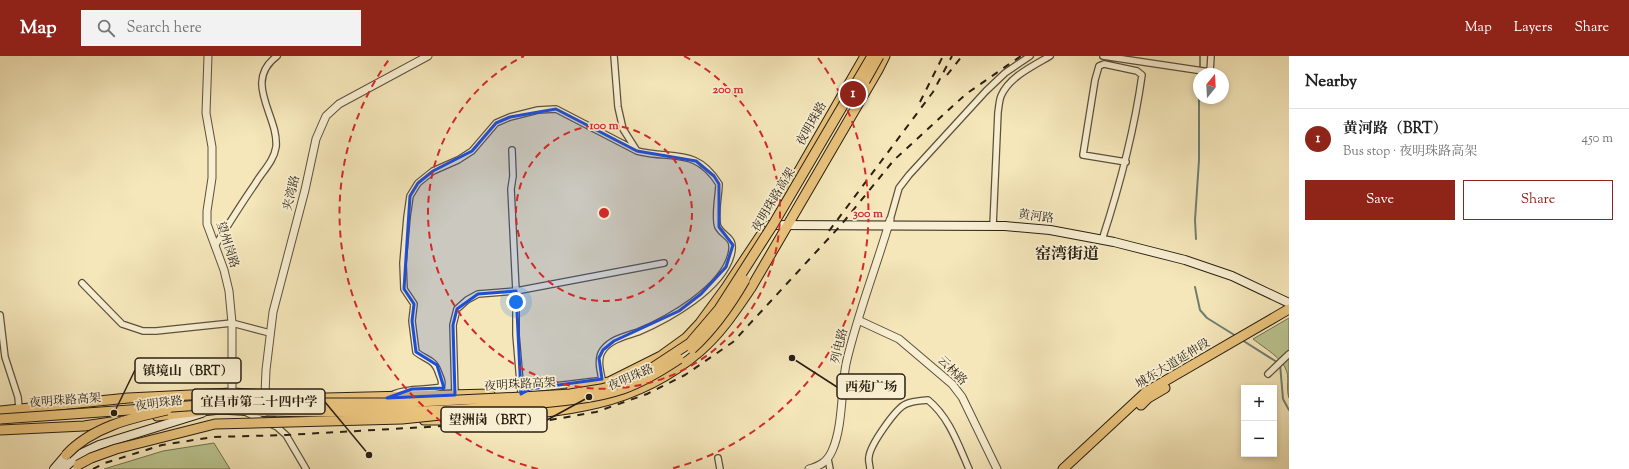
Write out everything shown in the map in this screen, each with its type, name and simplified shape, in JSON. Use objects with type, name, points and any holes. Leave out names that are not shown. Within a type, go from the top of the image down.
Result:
[{"type":"main road","name":"夜明珠路","points":[[0,411],[128,398],[232,393],[326,398],[387,398],[521,394],[570,390],[609,382],[661,356],[686,338],[700,323],[725,289],[769,222],[865,56]]},
{"type":"main road","name":"夜明珠路高架","points":[[0,419],[230,403],[397,403],[570,394],[601,389],[622,383],[650,370],[690,343],[719,309],[774,223],[872,56]]},
{"type":"main road","name":"夜明珠路高架","points":[[266,411],[378,412],[495,407],[584,399],[622,389],[650,377],[691,350],[708,334],[737,294],[880,56]]},
{"type":"main road","name":"夜明珠路","points":[[0,430],[84,426],[212,410],[266,411],[319,417],[444,420],[572,410],[626,396],[654,384],[700,351],[732,316],[751,288],[885,56]]},
{"type":"main road","name":"黄河路","points":[[769,222],[994,223],[1028,227],[1103,238],[1206,262],[1233,271],[1289,297]]},
{"type":"main road","name":"黄河路","points":[[1103,238],[1232,276],[1289,303]]},
{"type":"main road","name":"城东大道延伸段","points":[[1063,469],[1146,392],[1289,309]]},
{"type":"main road","name":"城东大道延伸段","points":[[1068,469],[1148,398],[1289,314]]},
{"type":"main road","points":[[54,469],[66,455],[92,434],[113,425],[149,414],[190,405]]},
{"type":"main road","points":[[75,467],[91,458],[116,449],[215,424],[402,419],[455,414],[495,407]]},
{"type":"main road","points":[[63,469],[80,454],[100,445],[212,410]]},
{"type":"main road","points":[[59,469],[78,452],[99,443],[163,425],[174,420],[172,417],[167,415]]},
{"type":"street","name":"望州岗路","points":[[208,56],[206,112],[212,147],[212,178],[207,211],[208,224],[224,270],[230,296],[232,323],[232,393]]},
{"type":"street","points":[[215,246],[272,160],[276,147],[275,134],[264,103],[262,80],[266,68],[277,56]]},
{"type":"street","name":"夹湾路","points":[[265,394],[273,312],[305,190],[316,139],[326,116],[339,104],[428,56]]},
{"type":"street","points":[[614,56],[618,107],[623,129],[638,151]]},
{"type":"street","points":[[889,223],[899,188],[909,175],[1005,73],[1030,56]]},
{"type":"street","points":[[994,223],[998,112],[1000,97],[1007,85],[1018,76],[1050,56]]},
{"type":"street","points":[[1103,56],[1210,72],[1212,56]]},
{"type":"street","points":[[1103,238],[1126,162],[1142,75],[1137,71],[1104,64],[1099,66],[1095,80],[1083,155],[1126,162]]},
{"type":"street","points":[[387,398],[402,391],[441,387],[442,382],[437,365],[432,360],[423,357],[416,352],[412,321],[414,304],[404,289],[403,263],[410,196],[418,183],[433,171],[458,160],[472,151],[483,136],[496,123],[510,117],[538,110],[556,109],[638,151],[659,156],[686,157],[706,167],[719,184],[717,215],[719,227],[730,238],[733,245],[726,267],[701,294],[680,311],[639,331],[614,341],[603,350],[599,358],[602,379],[530,389],[521,394],[516,335],[516,291],[511,189],[513,176],[512,150]]},
{"type":"street","name":"列电路","points":[[828,459],[836,440],[846,364],[858,320],[889,223]]},
{"type":"street","points":[[455,395],[453,325],[457,309],[467,300],[478,294],[516,291],[664,263]]},
{"type":"street","points":[[82,283],[122,324],[143,330],[156,331],[232,323],[270,333]]},
{"type":"street","points":[[0,314],[5,357],[18,397],[19,408]]},
{"type":"street","name":"云林路","points":[[858,320],[899,339],[952,384],[962,397],[998,469]]},
{"type":"street","points":[[1268,374],[1289,354]]},
{"type":"street","points":[[870,469],[868,458],[871,450],[876,439],[894,415],[905,404],[928,400],[935,406],[950,426],[969,469]]},
{"type":"street","points":[[239,410],[277,427],[286,435],[306,469]]},
{"type":"street","points":[[718,458],[720,469]]},
{"type":"street","points":[[809,469],[817,467],[828,459],[830,469]]},
{"type":"highlighted area","points":[[556,109],[637,151],[696,161],[714,176],[719,184],[719,227],[733,245],[726,267],[701,294],[679,311],[614,341],[603,350],[599,358],[602,379],[530,389],[521,394],[516,291],[497,292],[478,294],[457,309],[453,325],[455,395],[387,398],[412,389],[444,388],[437,365],[416,352],[412,321],[414,304],[404,289],[410,196],[418,183],[433,171],[472,151],[496,123],[510,117]]},
{"type":"green space","points":[[1289,318],[1289,398],[1288,375],[1282,362],[1253,339]]},
{"type":"green space","points":[[214,443],[230,469],[104,469],[163,451]]},
{"type":"waterway","points":[[1200,56],[1200,68]]},
{"type":"waterway","points":[[1196,239],[1195,220],[1199,160],[1199,104]]},
{"type":"waterway","points":[[1195,287],[1200,310],[1207,318],[1236,336]]},
{"type":"waterway","points":[[1242,340],[1280,364],[1283,399],[1289,410]]},
{"type":"railway","points":[[920,102],[943,56]]},
{"type":"railway","points":[[829,231],[933,92],[952,56]]},
{"type":"railway","points":[[947,75],[962,56]]},
{"type":"railway","points":[[93,469],[105,463],[162,445],[213,437],[286,435],[550,420],[596,412],[647,394],[685,375],[733,342],[841,225],[894,160],[966,94],[1021,56]]},
{"type":"place","name":"黄河路（BRT）","points":[[853,94]]},
{"type":"place","name":"西苑广场","points":[[792,358]]},
{"type":"place","name":"望洲岗（BRT）","points":[[589,397]]},
{"type":"place","name":"镇境山（BRT）","points":[[114,413]]},
{"type":"place","name":"宜昌市第二十四中学","points":[[369,455]]},
{"type":"district","name":"窑湾街道","points":[[1067,255]]}]
